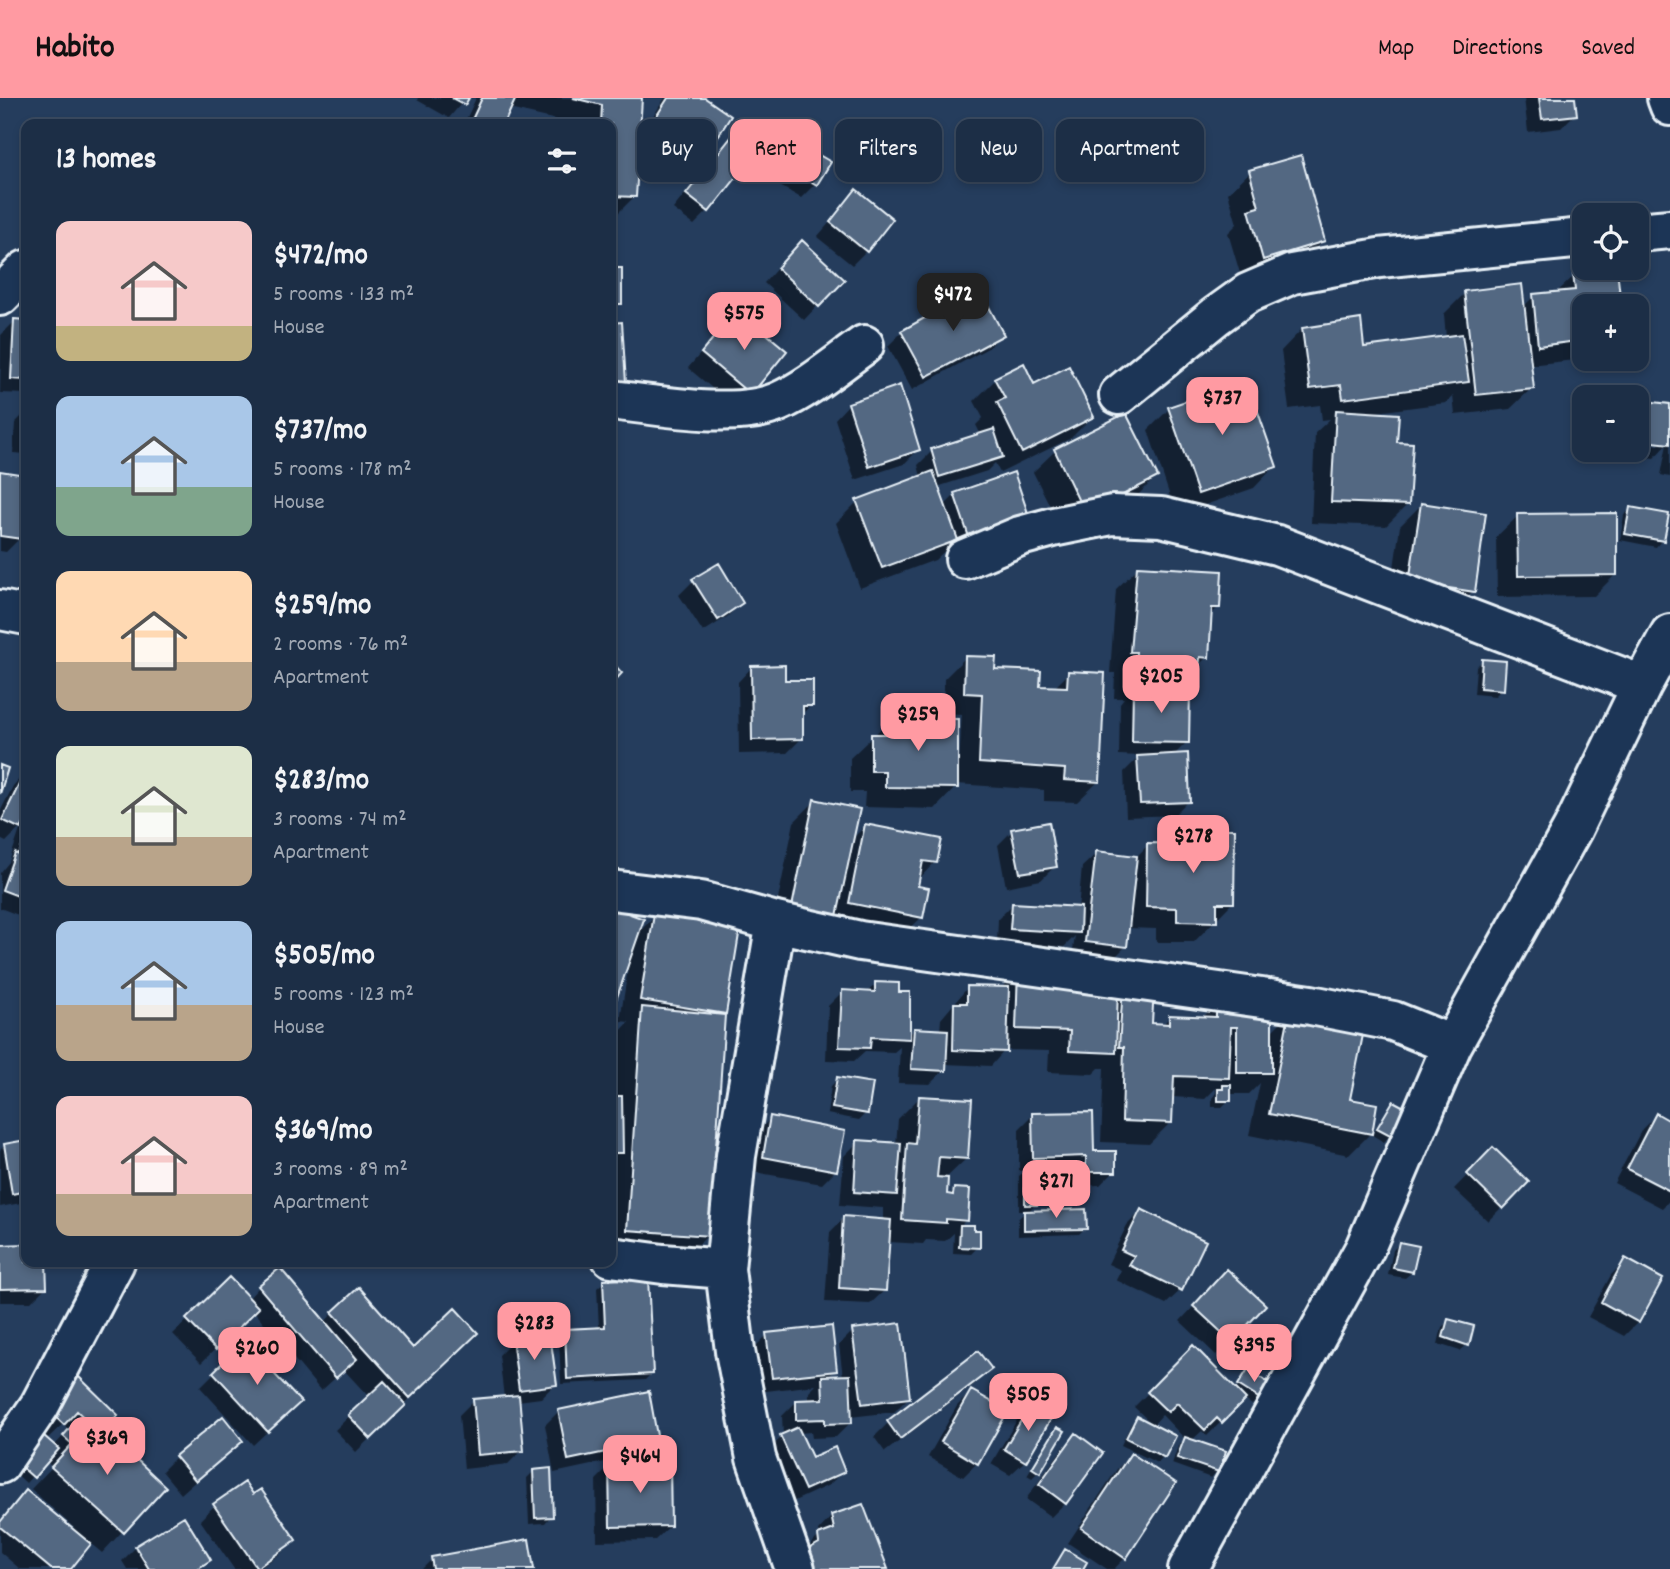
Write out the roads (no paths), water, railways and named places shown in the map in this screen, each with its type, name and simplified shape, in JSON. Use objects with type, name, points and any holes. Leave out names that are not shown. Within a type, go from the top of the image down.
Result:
[{"type":"street","points":[[1667,98],[1670,106]]},
{"type":"street","points":[[1649,231],[1670,229]]},
{"type":"street","points":[[1119,395],[1248,293],[1292,274],[1379,258],[1572,239]]},
{"type":"street","points":[[0,296],[21,275]]},
{"type":"street","points":[[616,400],[746,410],[777,402],[864,345]]},
{"type":"street","points":[[965,559],[1020,536],[1053,527],[1112,515],[1161,517],[1277,545],[1642,685]]},
{"type":"street","points":[[0,610],[21,614]]},
{"type":"street","points":[[1188,1569],[1365,1248],[1452,1045],[1573,828],[1642,685],[1670,634]]},
{"type":"street","points":[[616,891],[701,901],[860,941],[1311,1005],[1393,1021],[1452,1045]]},
{"type":"street","points":[[776,922],[736,1156],[725,1269],[735,1350],[756,1458],[795,1569]]},
{"type":"street","points":[[616,1257],[725,1269]]},
{"type":"street","points":[[0,1464],[40,1405],[112,1267]]}]
